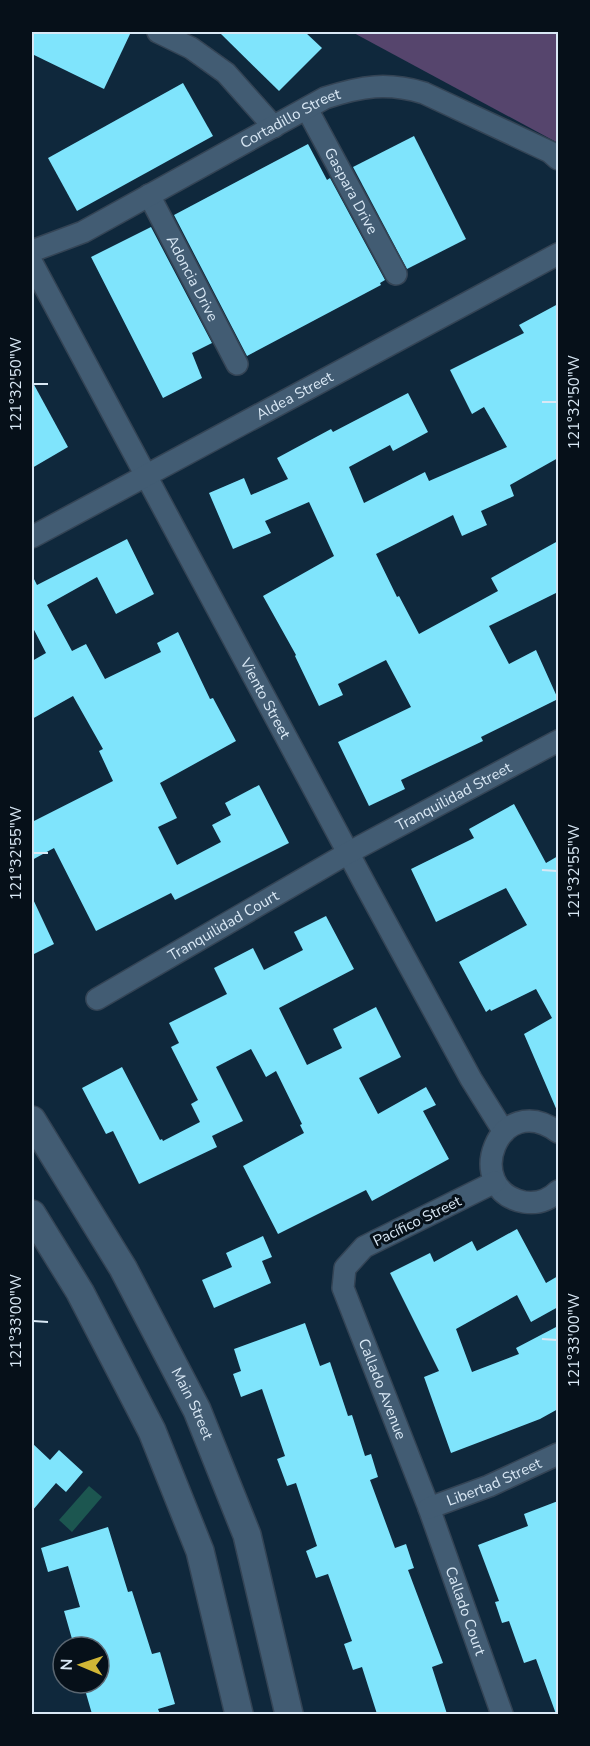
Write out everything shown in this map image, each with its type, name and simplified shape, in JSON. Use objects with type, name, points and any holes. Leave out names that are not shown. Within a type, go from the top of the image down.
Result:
[{"type":"street","points":[[158,32],[190,48],[226,73],[274,127]]},
{"type":"street","name":"Cortadillo Street","points":[[32,251],[83,232],[325,98],[374,86],[402,86],[424,93],[550,152],[558,159]]},
{"type":"street","name":"Gaspara Drive","points":[[307,109],[396,274]]},
{"type":"street","name":"Adoncia Drive","points":[[149,195],[237,364]]},
{"type":"street","name":"Aldea Street","points":[[32,537],[558,254]]},
{"type":"street","name":"Viento Street","points":[[32,263],[348,853],[471,1078],[504,1132]]},
{"type":"street","name":"Tranquilidad Street","points":[[348,853],[558,741]]},
{"type":"street","name":"Tranquilidad Court","points":[[97,999],[348,853]]},
{"type":"street","name":"Main Street","points":[[32,1120],[123,1268],[196,1410],[247,1535],[290,1714]]},
{"type":"street","points":[[558,1132],[550,1125],[532,1121],[514,1125],[504,1132],[492,1150],[490,1161],[495,1182],[504,1193],[516,1200],[530,1203],[544,1201],[558,1194]]},
{"type":"street","name":"Pacífico Street","points":[[345,1268],[364,1247],[495,1182]]},
{"type":"street","points":[[32,1214],[80,1292],[152,1431],[200,1551],[239,1714]]},
{"type":"street","name":"Callado Avenue","points":[[345,1268],[343,1288],[429,1508]]},
{"type":"street","name":"Libertad Street","points":[[429,1508],[489,1485],[558,1454]]},
{"type":"street","name":"Callado Court","points":[[429,1508],[502,1714]]},
{"type":"shaded area","points":[[352,32],[558,32],[558,143]]},
{"type":"shaded area","points":[[89,1486],[102,1497],[72,1532],[59,1520]]},
{"type":"building","points":[[32,32],[131,32],[104,89],[32,54]]},
{"type":"building","points":[[219,32],[305,32],[322,48],[279,91]]},
{"type":"building","points":[[183,83],[213,136],[77,211],[48,158]]},
{"type":"building","points":[[414,136],[466,239],[407,269],[353,167]]},
{"type":"building","points":[[308,144],[327,180],[330,178],[385,280],[380,283],[381,285],[247,356],[174,215]]},
{"type":"building","points":[[151,227],[212,343],[192,353],[202,378],[163,398],[91,257]]},
{"type":"building","points":[[558,304],[558,458],[510,485],[514,496],[481,511],[487,525],[462,536],[453,515],[376,554],[397,597],[399,596],[419,634],[498,591],[491,578],[558,541],[558,592],[489,626],[509,664],[536,650],[558,699],[481,737],[483,741],[401,780],[405,789],[369,806],[338,742],[411,707],[386,660],[338,684],[343,695],[319,706],[296,655],[263,596],[334,556],[309,502],[265,521],[271,533],[233,549],[209,493],[244,478],[251,495],[288,479],[277,458],[331,429],[333,432],[408,393],[428,432],[393,451],[390,445],[349,467],[364,503],[425,472],[429,481],[507,447],[484,407],[472,414],[450,370],[524,333],[519,325]]},
{"type":"building","points":[[32,381],[68,447],[32,468]]},
{"type":"building","points":[[127,539],[154,594],[116,614],[97,577],[47,605],[72,651],[86,644],[105,679],[161,652],[157,643],[178,632],[210,699],[213,698],[236,741],[160,783],[177,818],[158,827],[177,865],[221,842],[212,825],[231,815],[225,803],[259,785],[289,843],[175,900],[171,893],[96,931],[54,848],[32,860],[32,822],[113,781],[99,751],[103,749],[73,696],[32,719],[32,661],[46,653],[32,626],[32,575],[37,585]]},
{"type":"building","points":[[514,804],[546,863],[558,856],[558,1113],[524,1034],[552,1018],[536,989],[486,1012],[459,962],[527,925],[506,888],[436,922],[411,869],[474,838],[469,829]]},
{"type":"building","points":[[32,897],[54,944],[32,955]]},
{"type":"building","points":[[326,916],[354,969],[279,1008],[307,1065],[342,1048],[333,1029],[376,1007],[401,1057],[359,1078],[378,1114],[426,1087],[436,1105],[423,1111],[449,1159],[372,1201],[366,1190],[278,1234],[243,1166],[304,1133],[300,1125],[302,1124],[276,1071],[266,1077],[251,1049],[216,1067],[243,1121],[212,1136],[217,1147],[139,1184],[113,1131],[106,1134],[82,1088],[122,1067],[160,1140],[163,1141],[200,1122],[191,1104],[198,1100],[171,1047],[179,1043],[169,1023],[227,994],[214,968],[253,948],[264,970],[303,950],[294,932]]},
{"type":"building","points":[[517,1229],[546,1283],[558,1276],[558,1307],[531,1322],[517,1295],[456,1329],[472,1372],[519,1354],[516,1348],[558,1326],[558,1409],[540,1419],[451,1453],[424,1377],[439,1371],[390,1273],[430,1253],[434,1262],[472,1241],[477,1251]]},
{"type":"building","points":[[263,1236],[272,1257],[262,1261],[271,1283],[214,1308],[202,1280],[232,1267],[226,1253]]},
{"type":"building","points":[[305,1323],[320,1366],[330,1362],[348,1416],[352,1415],[365,1456],[371,1454],[378,1477],[370,1480],[395,1548],[406,1544],[414,1568],[408,1570],[443,1663],[432,1667],[447,1714],[377,1714],[362,1667],[353,1670],[344,1644],[352,1641],[328,1574],[316,1578],[306,1551],[317,1546],[296,1483],[287,1486],[277,1459],[285,1456],[262,1389],[241,1397],[233,1374],[241,1371],[234,1349]]},
{"type":"building","points":[[32,1443],[50,1460],[59,1450],[83,1472],[66,1492],[56,1483],[32,1511]]},
{"type":"building","points":[[558,1501],[558,1714],[556,1714],[536,1659],[524,1663],[509,1621],[502,1623],[495,1602],[499,1601],[478,1545],[528,1526],[524,1514]]},
{"type":"building","points":[[108,1527],[128,1592],[132,1591],[152,1654],[160,1652],[175,1704],[158,1709],[160,1714],[92,1714],[86,1695],[111,1695],[111,1635],[71,1635],[64,1611],[80,1607],[68,1566],[48,1572],[41,1548]]}]
